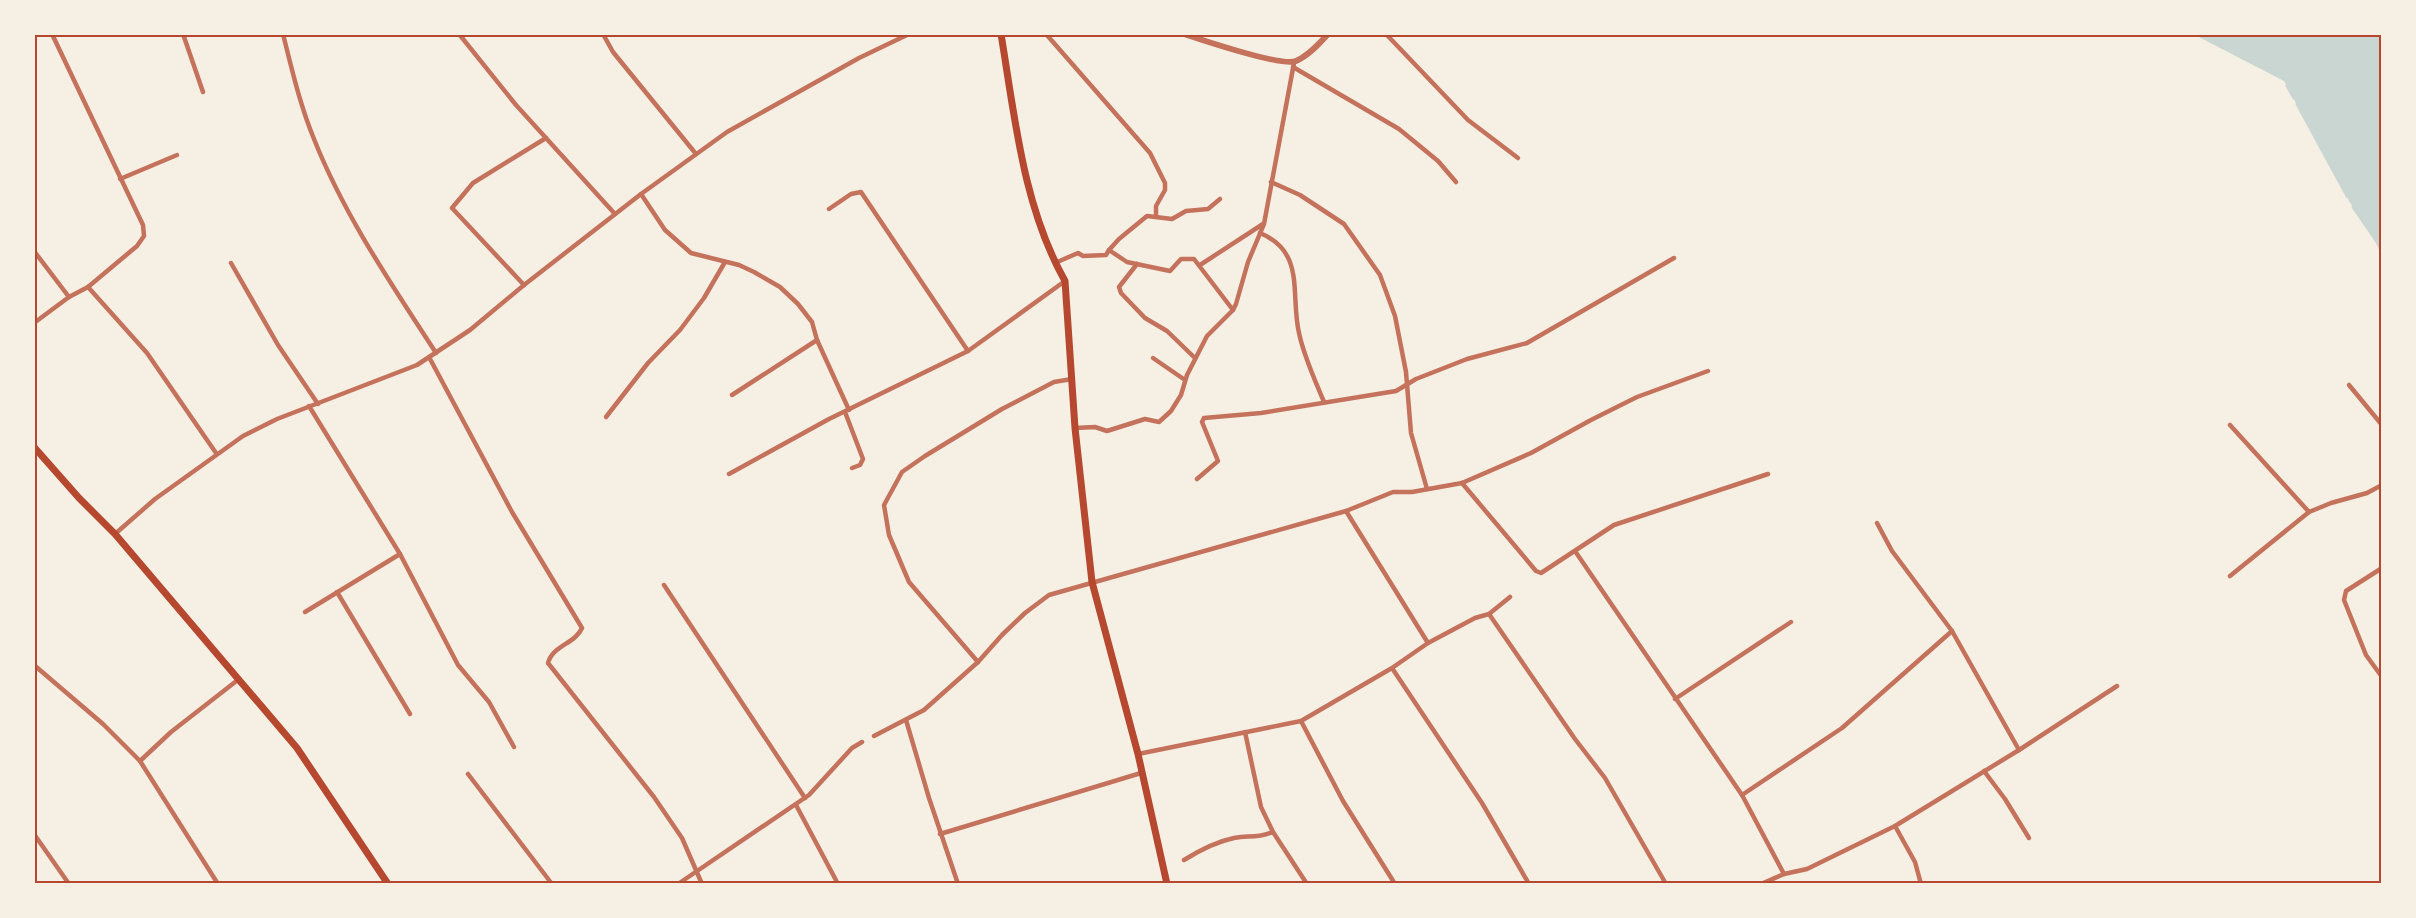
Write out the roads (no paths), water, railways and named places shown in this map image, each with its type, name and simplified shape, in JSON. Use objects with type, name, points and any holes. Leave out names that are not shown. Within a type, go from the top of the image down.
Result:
[{"type":"main road","points":[[1001,34],[1027,183],[1037,219],[1065,281],[1075,428],[1092,582],[1138,754],[1167,884]]},
{"type":"main road","points":[[34,447],[79,498],[115,534],[297,748],[388,884]]},
{"type":"street","points":[[34,323],[69,297],[88,287],[137,246],[144,236],[143,225],[52,34]]},
{"type":"street","points":[[183,34],[202,92]]},
{"type":"street","points":[[282,34],[299,98],[314,140],[334,184],[384,271],[436,353]]},
{"type":"street","points":[[459,34],[516,105],[615,214]]},
{"type":"street","points":[[603,34],[614,52],[696,153]]},
{"type":"street","points":[[115,534],[155,499],[216,453],[243,436],[277,419],[410,368],[436,353],[481,322],[524,285],[641,194],[727,132],[859,58],[909,34]]},
{"type":"street","points":[[1046,34],[1150,153],[1165,183],[1165,190],[1156,206],[1156,216]]},
{"type":"street","points":[[1184,34],[1293,65],[1399,129],[1438,161],[1456,182]]},
{"type":"street","points":[[1075,428],[1095,427],[1107,431],[1120,425],[1145,419],[1159,422],[1171,411],[1181,395],[1185,380],[1207,336],[1233,310],[1248,262],[1264,224],[1293,65],[1328,34]]},
{"type":"street","points":[[1386,34],[1468,120],[1518,158]]},
{"type":"street","points":[[524,285],[452,208],[473,183],[546,138]]},
{"type":"street","points":[[120,179],[177,155]]},
{"type":"street","points":[[1271,182],[1300,195],[1344,224],[1380,275],[1395,316],[1406,372],[1411,432],[1427,489]]},
{"type":"street","points":[[829,209],[851,194],[861,192],[968,351]]},
{"type":"street","points":[[641,194],[665,230],[691,252],[739,265],[780,287],[812,322],[863,459],[860,465],[852,468]]},
{"type":"street","points":[[1055,263],[1078,254],[1083,256],[1106,255],[1119,239],[1147,216],[1172,219],[1186,211],[1208,209],[1220,199]]},
{"type":"street","points":[[1200,265],[1264,224]]},
{"type":"street","points":[[1260,233],[1273,239],[1284,249],[1291,264],[1295,280],[1299,333],[1324,402]]},
{"type":"street","points":[[1109,250],[1127,262],[1170,271],[1181,259],[1194,259],[1233,310]]},
{"type":"street","points":[[34,251],[69,297]]},
{"type":"street","points":[[1197,479],[1218,461],[1202,422],[1204,418],[1261,413],[1396,391],[1434,372],[1527,343],[1674,258]]},
{"type":"street","points":[[606,417],[648,363],[680,330],[704,298],[725,261]]},
{"type":"street","points":[[231,263],[278,345],[318,404]]},
{"type":"street","points":[[1137,264],[1119,287],[1122,293],[1145,318],[1167,331],[1195,358]]},
{"type":"street","points":[[729,474],[847,411],[968,351],[1065,281]]},
{"type":"street","points":[[88,287],[147,352],[216,453]]},
{"type":"street","points":[[732,395],[817,340]]},
{"type":"street","points":[[429,357],[513,512],[582,628],[579,635],[551,654],[548,663],[654,797],[682,838],[695,873],[702,884]]},
{"type":"street","points":[[1153,358],[1185,380]]},
{"type":"street","points":[[874,736],[924,710],[978,662],[1002,635],[1049,595],[1346,512],[1393,492],[1412,492],[1462,483],[1531,453],[1590,420],[1637,398],[1708,371]]},
{"type":"street","points":[[978,662],[909,582],[889,535],[884,505],[902,472],[925,456],[1054,382],[1072,380]]},
{"type":"street","points":[[2349,385],[2382,425]]},
{"type":"street","points":[[309,406],[400,554],[458,665],[489,702],[514,747]]},
{"type":"street","points":[[2230,425],[2309,512]]},
{"type":"street","points":[[1462,483],[1536,571],[1541,573],[1614,525],[1768,474]]},
{"type":"street","points":[[2230,576],[2309,512],[2367,493],[2382,485]]},
{"type":"street","points":[[1346,512],[1428,643]]},
{"type":"street","points":[[1877,524],[1892,551],[1952,631],[2019,750]]},
{"type":"street","points":[[1575,551],[1742,795],[1784,874]]},
{"type":"street","points":[[305,612],[400,554]]},
{"type":"street","points":[[2382,568],[2365,581],[2346,591],[2344,600],[2366,655],[2382,678]]},
{"type":"street","points":[[664,585],[805,798]]},
{"type":"street","points":[[337,592],[410,714]]},
{"type":"street","points":[[1138,754],[1301,721],[1392,668],[1428,643],[1475,618],[1489,614],[1510,597]]},
{"type":"street","points":[[1489,614],[1575,739],[1605,778],[1666,884]]},
{"type":"street","points":[[1675,699],[1791,622]]},
{"type":"street","points":[[1742,795],[1842,728],[1952,631]]},
{"type":"street","points":[[34,665],[103,724],[140,761],[218,884]]},
{"type":"street","points":[[1392,668],[1482,803],[1529,884]]},
{"type":"street","points":[[140,761],[171,732],[239,679]]},
{"type":"street","points":[[1761,884],[1784,874],[1807,869],[1895,826],[2019,750],[2117,686]]},
{"type":"street","points":[[906,720],[940,834],[958,884]]},
{"type":"street","points":[[1301,721],[1343,801],[1395,884]]},
{"type":"street","points":[[1245,732],[1261,807],[1272,832],[1307,884]]},
{"type":"street","points":[[678,884],[796,806],[852,748],[862,742]]},
{"type":"street","points":[[1984,771],[2005,799],[2029,838]]},
{"type":"street","points":[[940,834],[1141,773]]},
{"type":"street","points":[[468,774],[552,884]]},
{"type":"street","points":[[796,806],[838,884]]},
{"type":"street","points":[[1895,826],[1915,862],[1921,884]]},
{"type":"street","points":[[1184,860],[1207,846],[1237,838],[1259,838],[1272,832]]},
{"type":"street","points":[[34,834],[69,884]]},
{"type":"street","points":[[1772,878],[1775,884]]},
{"type":"waterway","points":[[2287,86],[2294,98]]},
{"type":"waterway","points":[[2297,104],[2347,196]]},
{"type":"waterway","points":[[2353,207],[2382,252]]}]
